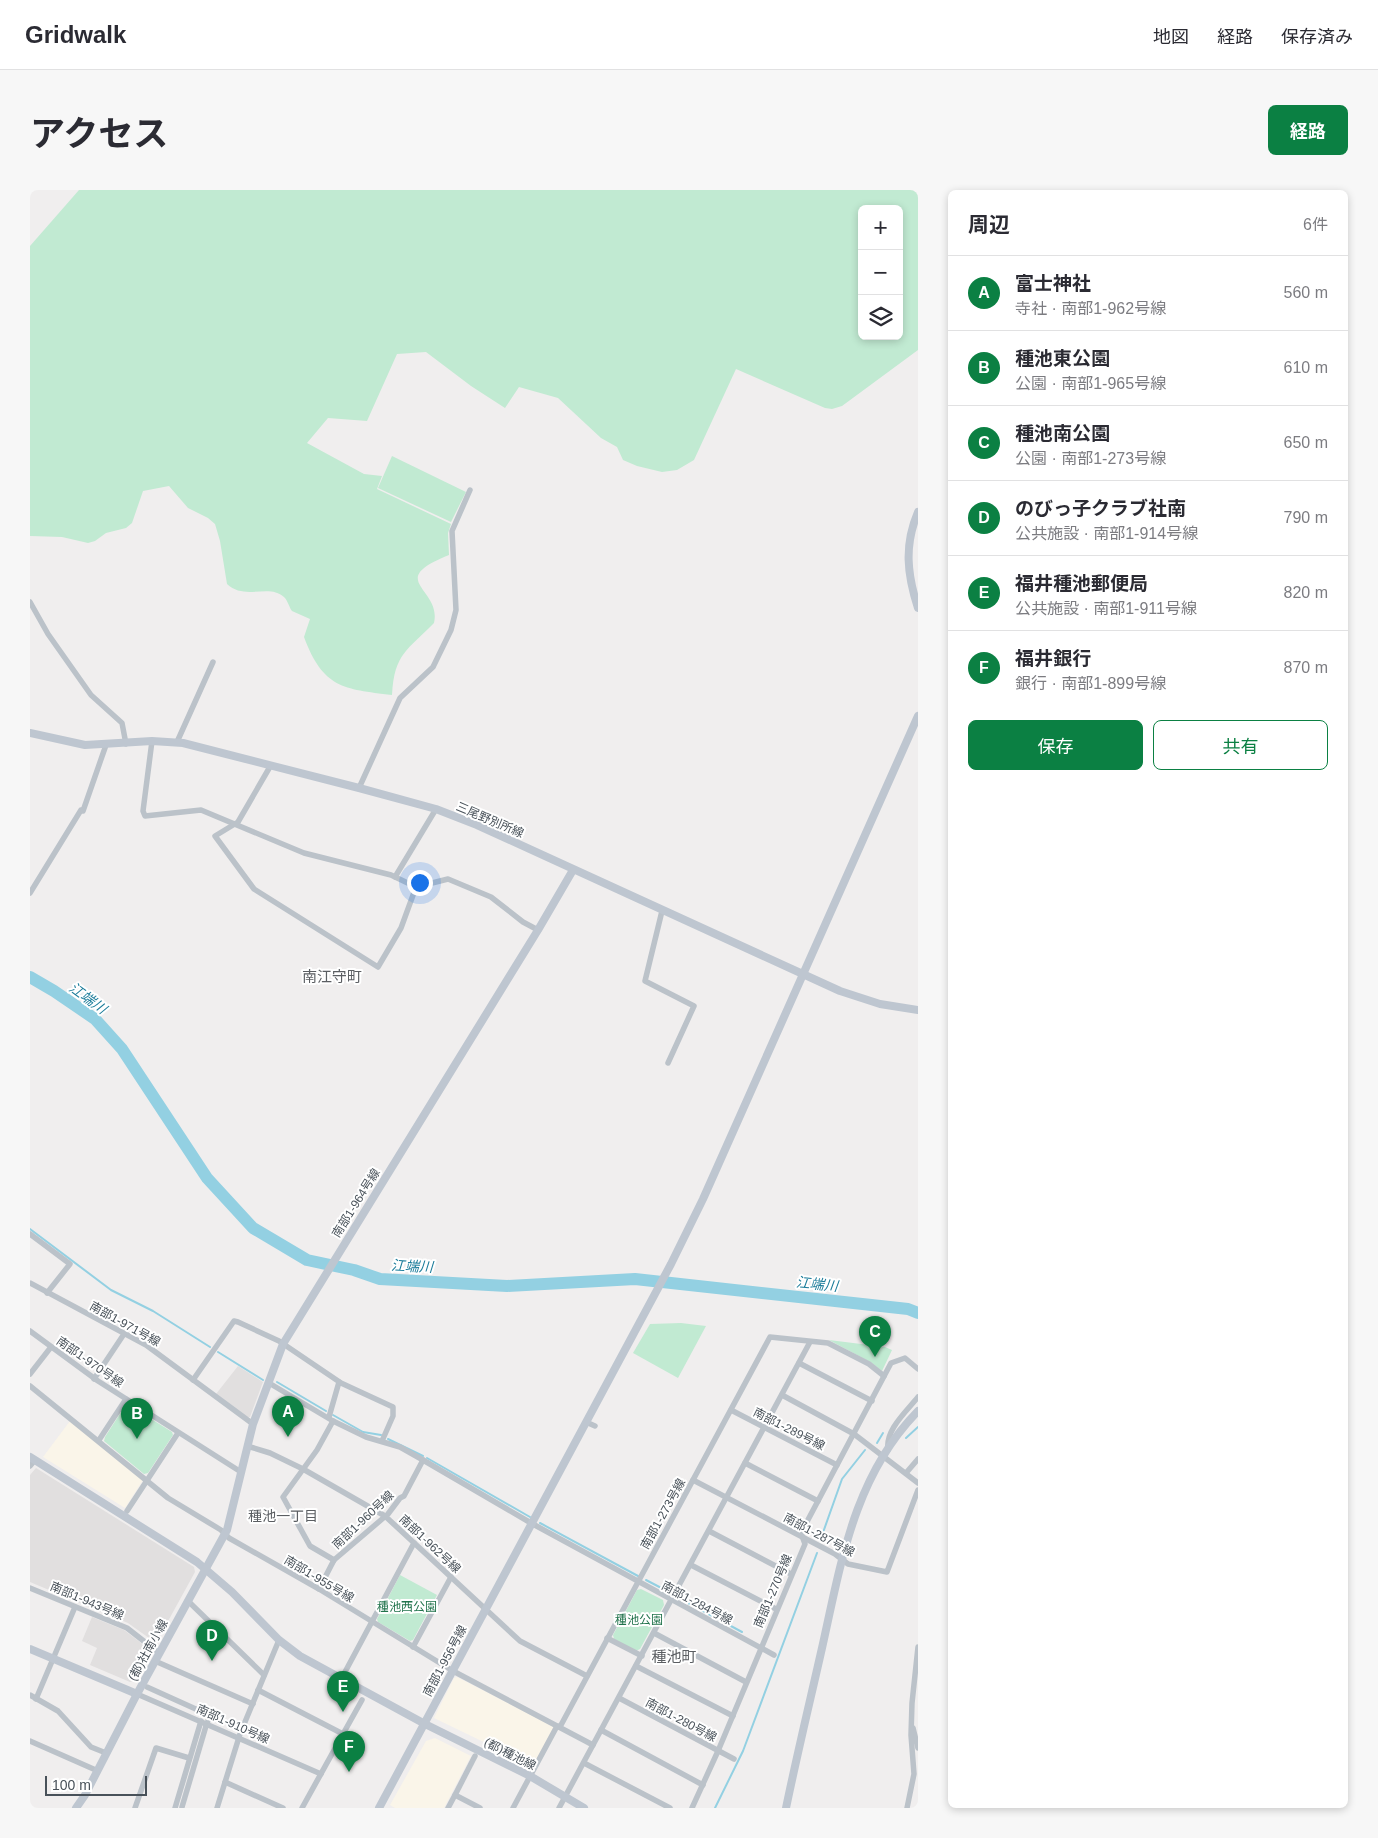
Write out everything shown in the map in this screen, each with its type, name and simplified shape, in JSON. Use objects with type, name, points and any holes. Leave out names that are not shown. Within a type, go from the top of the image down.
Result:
[{"type":"street","points":[[359,788],[400,698],[433,667],[451,630],[456,610],[452,531],[470,490]]},
{"type":"street","points":[[918,512],[909,538],[907,559],[910,580],[918,608]]},
{"type":"street","points":[[30,602],[48,634],[91,695],[122,724],[126,744]]},
{"type":"street","points":[[177,742],[213,662]]},
{"type":"street","name":"南部1-956号線","points":[[379,1808],[704,1199],[918,716]]},
{"type":"street","name":"三尾野別所線","points":[[30,733],[68,743],[106,745],[152,741],[177,742],[272,765],[436,810],[477,825],[662,911],[862,1000],[918,1010]]},
{"type":"street","points":[[152,741],[143,811],[145,816],[201,810],[304,853],[395,876],[416,887],[448,879],[491,897],[523,922],[538,930]]},
{"type":"street","points":[[30,892],[80,810],[83,811],[106,745]]},
{"type":"street","points":[[272,765],[235,824],[215,836],[254,890],[378,966],[401,928],[416,887]]},
{"type":"street","points":[[395,876],[436,810]]},
{"type":"street","name":"南部1-964号線","points":[[206,1569],[225,1534],[253,1424],[282,1344],[538,930],[573,870]]},
{"type":"street","points":[[662,911],[645,981],[694,1006],[668,1064]]},
{"type":"street","points":[[30,1234],[70,1264],[47,1293]]},
{"type":"street","name":"南部1-971号線","points":[[30,1283],[146,1345],[253,1424]]},
{"type":"street","points":[[193,1380],[234,1321],[282,1344],[340,1382],[393,1407],[393,1416],[382,1441]]},
{"type":"street","name":"南部1-970号線","points":[[30,1331],[94,1379],[241,1472]]},
{"type":"street","points":[[94,1379],[124,1334]]},
{"type":"street","name":"南部1-273号線","points":[[513,1808],[608,1638],[770,1337],[828,1343],[869,1364],[884,1376]]},
{"type":"street","points":[[560,1808],[810,1342]]},
{"type":"street","points":[[30,1374],[51,1347]]},
{"type":"street","name":"南部1-270号線","points":[[692,1808],[805,1544],[801,1533],[891,1363],[905,1358],[918,1369]]},
{"type":"street","points":[[799,1363],[872,1401]]},
{"type":"street","points":[[334,1560],[310,1546],[283,1497],[328,1433],[340,1382]]},
{"type":"street","points":[[269,1383],[331,1419],[400,1447],[423,1460]]},
{"type":"street","name":"南部1-955号線","points":[[30,1386],[99,1440],[168,1498],[453,1671],[593,1745]]},
{"type":"street","points":[[782,1395],[886,1453],[918,1483]]},
{"type":"street","points":[[886,1453],[886,1441],[892,1429],[918,1397]]},
{"type":"street","points":[[99,1440],[126,1400]]},
{"type":"street","name":"南部1-289号線","points":[[731,1410],[837,1465]]},
{"type":"street","points":[[786,1808],[841,1560],[858,1505],[886,1453],[918,1411]]},
{"type":"street","points":[[586,1422],[594,1426]]},
{"type":"street","points":[[127,1511],[178,1433]]},
{"type":"street","name":"南部1-962号線","points":[[247,1446],[270,1453],[303,1469],[385,1516],[520,1640],[586,1676]]},
{"type":"street","points":[[906,1473],[918,1459]]},
{"type":"street","name":"南部1-284号線","points":[[423,1460],[532,1523],[774,1655]]},
{"type":"street","name":"南部1-960号線","points":[[319,1589],[334,1560],[385,1516],[400,1498],[404,1496],[423,1460]]},
{"type":"street","name":"(都)種池線","points":[[32,1461],[206,1569],[232,1592],[279,1640],[300,1656],[425,1724],[530,1776],[584,1808]]},
{"type":"street","points":[[745,1463],[818,1501]]},
{"type":"street","name":"南部1-287号線","points":[[693,1480],[835,1554],[848,1564],[887,1572],[918,1490]]},
{"type":"street","points":[[709,1531],[791,1574]]},
{"type":"street","points":[[344,1672],[414,1543]]},
{"type":"street","points":[[691,1564],[776,1610]]},
{"type":"street","name":"(都)社南小線","points":[[30,1649],[137,1694],[206,1569]]},
{"type":"street","points":[[413,1647],[451,1577]]},
{"type":"street","name":"南部1-943号線","points":[[30,1588],[127,1628],[160,1653]]},
{"type":"street","points":[[188,1601],[264,1675]]},
{"type":"street","points":[[36,1698],[75,1607]]},
{"type":"street","points":[[654,1633],[746,1682]]},
{"type":"street","points":[[608,1638],[642,1656]]},
{"type":"street","points":[[217,1808],[239,1738],[279,1640]]},
{"type":"street","points":[[907,1808],[915,1769],[911,1735],[912,1697],[918,1647]]},
{"type":"street","points":[[155,1661],[253,1704]]},
{"type":"street","points":[[636,1666],[733,1716]]},
{"type":"street","points":[[146,1687],[209,1715],[189,1758],[177,1808]]},
{"type":"street","points":[[258,1690],[344,1734]]},
{"type":"street","points":[[76,1808],[98,1771],[137,1694]]},
{"type":"street","name":"南部1-910号線","points":[[137,1694],[321,1774]]},
{"type":"street","points":[[30,1695],[58,1711],[92,1747],[106,1754]]},
{"type":"street","name":"南部1-280号線","points":[[619,1698],[734,1759]]},
{"type":"street","points":[[302,1808],[362,1700]]},
{"type":"street","points":[[177,1808],[205,1723]]},
{"type":"street","points":[[912,1723],[918,1748]]},
{"type":"street","points":[[601,1730],[703,1785]]},
{"type":"street","points":[[30,1741],[98,1771]]},
{"type":"street","points":[[135,1808],[156,1748],[189,1758]]},
{"type":"street","points":[[448,1808],[475,1756]]},
{"type":"street","points":[[584,1763],[670,1808]]},
{"type":"street","points":[[225,1782],[283,1808]]},
{"type":"street","points":[[455,1795],[480,1808]]},
{"type":"shaded area","points":[[238,1366],[263,1382],[250,1417],[247,1417],[216,1394]]},
{"type":"shaded area","points":[[70,1421],[143,1480],[125,1508],[43,1457]]},
{"type":"shaded area","points":[[36,1468],[194,1567],[195,1572],[156,1643],[128,1623],[30,1582],[30,1475]]},
{"type":"shaded area","points":[[92,1617],[124,1630],[149,1649],[150,1653],[135,1681],[130,1682],[90,1665],[97,1648],[82,1641]]},
{"type":"shaded area","points":[[457,1677],[554,1727],[533,1766],[434,1718],[454,1678]]},
{"type":"shaded area","points":[[435,1738],[471,1756],[444,1808],[395,1808],[390,1805],[426,1741]]},
{"type":"green space","points":[[79,190],[918,190],[918,350],[842,406],[832,409],[825,408],[736,369],[694,460],[677,470],[662,472],[637,466],[623,460],[617,447],[601,438],[558,398],[519,387],[505,408],[471,386],[426,352],[397,354],[367,421],[328,418],[307,443],[364,474],[382,476],[377,489],[451,524],[448,533],[449,555],[430,564],[420,572],[418,579],[420,586],[431,601],[434,611],[434,623],[404,653],[399,661],[393,681],[392,695],[360,691],[337,683],[327,676],[311,654],[304,637],[310,619],[292,611],[284,597],[271,591],[241,591],[227,584],[220,541],[215,524],[208,518],[188,508],[169,486],[143,491],[132,523],[126,528],[106,533],[95,541],[88,543],[62,537],[30,536],[30,246]]},
{"type":"green space","points":[[392,456],[466,492],[451,522],[378,488]]},
{"type":"green space","points":[[681,1323],[706,1326],[678,1378],[633,1353],[650,1324]]},
{"type":"green space","points":[[829,1340],[885,1347],[892,1350],[882,1371],[872,1363]]},
{"type":"green space","points":[[129,1405],[172,1432],[173,1435],[148,1473],[144,1474],[104,1441],[125,1406]]},
{"type":"green space","name":"種池西公園","points":[[400,1575],[437,1595],[413,1640],[410,1641],[378,1622],[377,1619]]},
{"type":"green space","name":"種池公園","points":[[641,1589],[663,1600],[664,1605],[640,1649],[636,1651],[614,1639],[613,1635],[637,1590]]},
{"type":"waterway","name":"江端川","points":[[30,977],[95,1019],[122,1049],[207,1178],[253,1228],[307,1260],[354,1270],[380,1279],[507,1286],[635,1279],[908,1309],[918,1313]]},
{"type":"waterway","points":[[30,1229],[111,1290],[153,1311],[210,1347]]},
{"type":"waterway","points":[[218,1352],[263,1380]]},
{"type":"waterway","points":[[277,1382],[326,1411]]},
{"type":"waterway","points":[[333,1415],[363,1432],[381,1435]]},
{"type":"waterway","points":[[906,1438],[918,1427]]},
{"type":"waterway","points":[[877,1443],[883,1433]]},
{"type":"waterway","points":[[388,1439],[423,1456]]},
{"type":"waterway","points":[[820,1541],[842,1479],[865,1450]]},
{"type":"waterway","points":[[427,1458],[530,1517]]},
{"type":"waterway","points":[[540,1523],[638,1576]]},
{"type":"waterway","points":[[715,1808],[743,1751],[817,1553]]},
{"type":"waterway","points":[[646,1580],[669,1592]]},
{"type":"waterway","points":[[679,1598],[742,1632]]},
{"type":"place","name":"種池南公園","points":[[875,1357]]},
{"type":"place","name":"富士神社","points":[[288,1437]]},
{"type":"place","name":"種池東公園","points":[[137,1439]]},
{"type":"place","name":"のびっ子クラブ社南","points":[[212,1661]]},
{"type":"place","name":"福井種池郵便局","points":[[343,1712]]},
{"type":"place","name":"福井銀行","points":[[349,1772]]},
{"type":"district","name":"南江守町","points":[[332,977]]},
{"type":"district","name":"種池一丁目","points":[[283,1516]]},
{"type":"district","name":"種池町","points":[[674,1657]]}]
